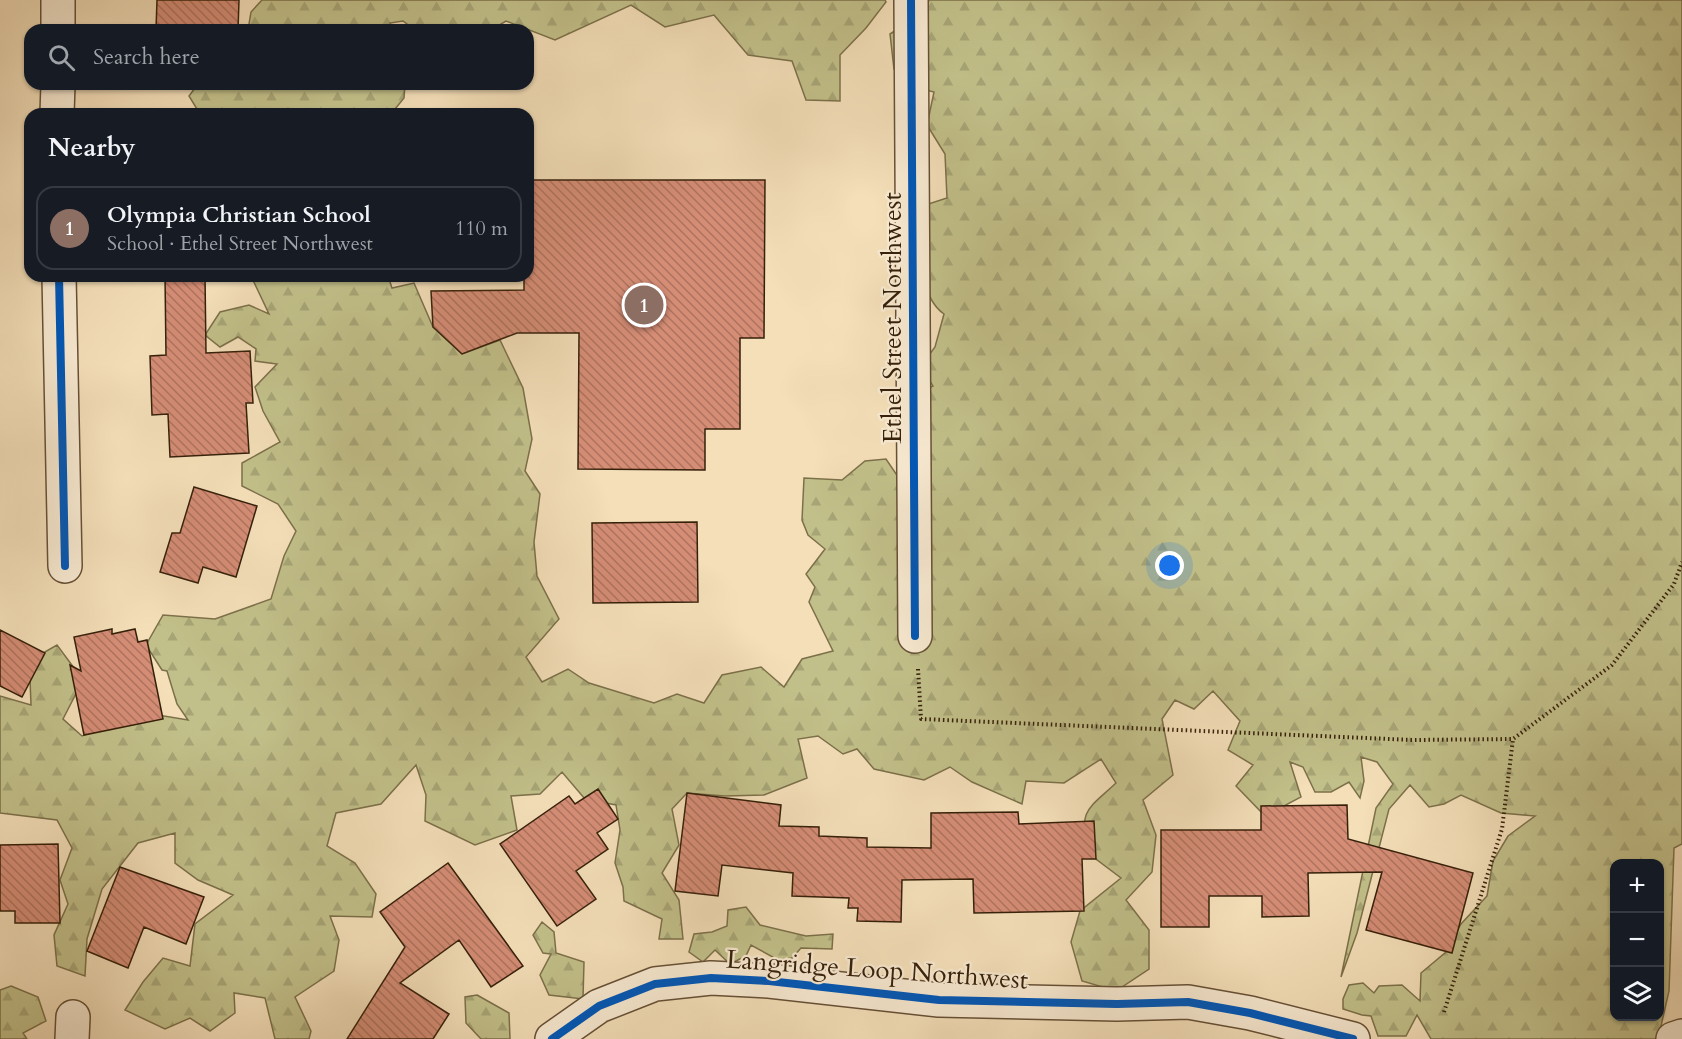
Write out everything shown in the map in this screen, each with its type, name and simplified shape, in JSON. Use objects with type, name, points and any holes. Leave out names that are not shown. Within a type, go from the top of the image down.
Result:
[{"type":"street","points":[[58,0],[58,24]]},
{"type":"street","name":"Ethel Street Northwest","points":[[911,0],[915,636]]},
{"type":"street","points":[[57,108],[58,90]]},
{"type":"street","points":[[59,282],[65,566]]},
{"type":"street","name":"Langridge Loop Northwest","points":[[552,1039],[599,1006],[637,991],[656,984],[711,978],[769,981],[939,1000],[1116,1004],[1188,1002],[1250,1013],[1353,1039]]},
{"type":"street","points":[[1672,1039],[1682,1036]]},
{"type":"path","points":[[915,636],[921,719],[1413,740],[1513,739],[1612,664],[1674,584],[1682,562]]},
{"type":"path","points":[[1443,1012],[1502,829],[1513,739]]},
{"type":"green space","points":[[262,0],[885,0],[886,2],[866,28],[840,55],[840,101],[806,100],[792,61],[748,55],[714,15],[665,27],[631,5],[555,40],[534,32],[534,24],[514,24],[506,21],[501,24],[407,24],[403,21],[391,24],[249,24],[251,12]]},
{"type":"green space","points":[[929,0],[1682,0],[1682,844],[1674,848],[1669,991],[1664,1013],[1664,859],[1610,859],[1610,1021],[1662,1021],[1658,1039],[1431,1039],[1417,1015],[1406,1036],[1378,1036],[1371,1016],[1343,1009],[1343,999],[1349,985],[1363,983],[1374,993],[1379,986],[1402,985],[1420,1001],[1421,973],[1446,952],[1461,924],[1487,896],[1493,861],[1508,836],[1535,816],[1501,813],[1461,795],[1444,804],[1429,807],[1410,785],[1389,809],[1357,933],[1341,977],[1376,808],[1393,784],[1377,762],[1361,757],[1364,781],[1360,798],[1349,782],[1331,792],[1315,792],[1303,767],[1290,762],[1301,797],[1265,816],[1236,786],[1253,765],[1228,750],[1240,721],[1213,691],[1194,709],[1175,700],[1162,719],[1173,775],[1143,800],[1156,835],[1152,872],[1126,900],[1149,930],[1149,969],[1116,991],[1082,981],[1071,942],[1080,911],[1121,878],[1084,850],[1085,817],[1092,805],[1116,783],[1101,759],[1064,783],[1026,781],[1022,804],[972,782],[950,767],[924,780],[874,769],[857,749],[843,754],[818,736],[798,739],[807,778],[764,795],[725,796],[687,793],[672,809],[679,845],[662,873],[679,900],[683,939],[659,939],[662,919],[624,901],[623,887],[615,863],[620,830],[616,805],[585,799],[562,772],[540,794],[511,796],[517,830],[475,845],[425,821],[426,795],[416,765],[381,804],[336,813],[327,846],[355,863],[376,894],[372,917],[330,916],[339,940],[334,971],[295,997],[311,1031],[309,1039],[275,1039],[265,998],[234,993],[235,1013],[210,1031],[190,1018],[165,1029],[125,1010],[143,982],[163,958],[190,966],[195,924],[233,895],[198,880],[175,863],[175,833],[138,843],[102,889],[87,939],[85,976],[57,966],[54,935],[68,904],[60,880],[72,848],[57,820],[0,813],[0,696],[31,705],[30,679],[43,653],[57,645],[83,680],[63,719],[82,736],[146,713],[188,720],[177,704],[167,671],[162,670],[146,645],[163,615],[215,619],[271,599],[284,556],[296,531],[278,504],[242,486],[242,463],[280,442],[263,411],[255,387],[277,364],[255,361],[256,349],[238,337],[220,347],[205,335],[220,312],[249,305],[269,314],[254,282],[390,282],[392,288],[414,283],[433,327],[462,354],[500,340],[523,388],[532,439],[525,471],[540,494],[534,542],[537,576],[559,619],[526,657],[542,682],[568,669],[589,683],[654,703],[677,694],[704,703],[722,675],[761,667],[784,687],[802,659],[833,651],[809,602],[815,587],[806,574],[825,549],[808,535],[802,520],[804,478],[842,480],[865,461],[886,459],[907,490],[907,396],[933,386],[921,366],[935,347],[944,314],[929,294],[924,280],[920,250],[919,207],[947,198],[945,154],[927,125],[934,92],[922,89],[894,69],[890,34],[925,12]]},
{"type":"green space","points":[[194,90],[405,90],[404,98],[396,108],[196,108],[189,96]]},
{"type":"green space","points":[[746,907],[760,925],[806,936],[833,934],[832,949],[801,948],[792,958],[778,960],[751,945],[746,956],[730,964],[715,950],[703,962],[689,952],[694,934],[712,932],[727,926],[728,910]]},
{"type":"green space","points":[[542,922],[554,932],[556,953],[584,962],[583,999],[549,995],[540,975],[551,954],[543,953],[533,935]]},
{"type":"green space","points":[[11,986],[38,997],[46,1021],[23,1033],[27,1039],[0,1039],[0,990]]},
{"type":"green space","points":[[477,995],[509,1013],[510,1039],[481,1039],[466,1023],[465,997]]},
{"type":"building","points":[[157,0],[239,0],[238,24],[156,24]]},
{"type":"building","points":[[534,180],[765,180],[764,338],[740,338],[740,429],[705,429],[705,470],[578,469],[579,333],[517,333],[462,354],[433,327],[431,291],[524,290],[524,282],[534,282]]},
{"type":"building","points":[[165,282],[205,282],[206,353],[250,351],[253,403],[246,403],[249,453],[170,457],[168,414],[152,415],[150,356],[166,355]]},
{"type":"building","points":[[194,487],[257,506],[236,577],[203,567],[198,583],[160,572],[172,533],[180,533]]},
{"type":"building","points":[[697,522],[698,602],[593,603],[592,523]]},
{"type":"building","points":[[112,629],[112,634],[135,629],[138,642],[147,640],[163,719],[84,735],[70,665],[81,671],[74,637]]},
{"type":"building","points":[[0,630],[45,653],[22,697],[0,686]]},
{"type":"building","points":[[598,789],[618,819],[597,833],[608,849],[576,871],[596,899],[557,926],[500,844],[569,796],[575,804]]},
{"type":"building","points":[[687,793],[781,805],[779,826],[819,827],[819,836],[867,838],[867,847],[931,848],[931,813],[1018,812],[1019,824],[1094,821],[1096,859],[1082,859],[1084,911],[974,913],[973,879],[902,880],[901,922],[857,921],[858,908],[848,908],[849,898],[792,896],[793,873],[722,865],[718,896],[675,891]]},
{"type":"building","points":[[1347,805],[1348,839],[1473,873],[1452,953],[1366,930],[1382,872],[1308,873],[1309,916],[1262,917],[1262,896],[1209,896],[1209,927],[1161,927],[1161,830],[1261,830],[1261,806]]},
{"type":"building","points":[[58,844],[60,923],[15,923],[15,911],[0,911],[0,845]]},
{"type":"building","points":[[448,863],[523,966],[491,987],[459,940],[400,983],[449,1014],[433,1039],[347,1039],[405,947],[380,912]]},
{"type":"building","points":[[120,867],[204,897],[186,944],[144,927],[128,968],[87,951]]},
{"type":"cycle path","points":[[911,0],[915,636]]},
{"type":"cycle path","points":[[59,282],[65,566]]},
{"type":"cycle path","points":[[552,1039],[599,1006],[655,984],[711,978],[769,981],[939,1000],[1117,1004],[1188,1002],[1250,1013],[1353,1039]]},
{"type":"place","name":"Olympia Christian School","points":[[644,305]]}]
